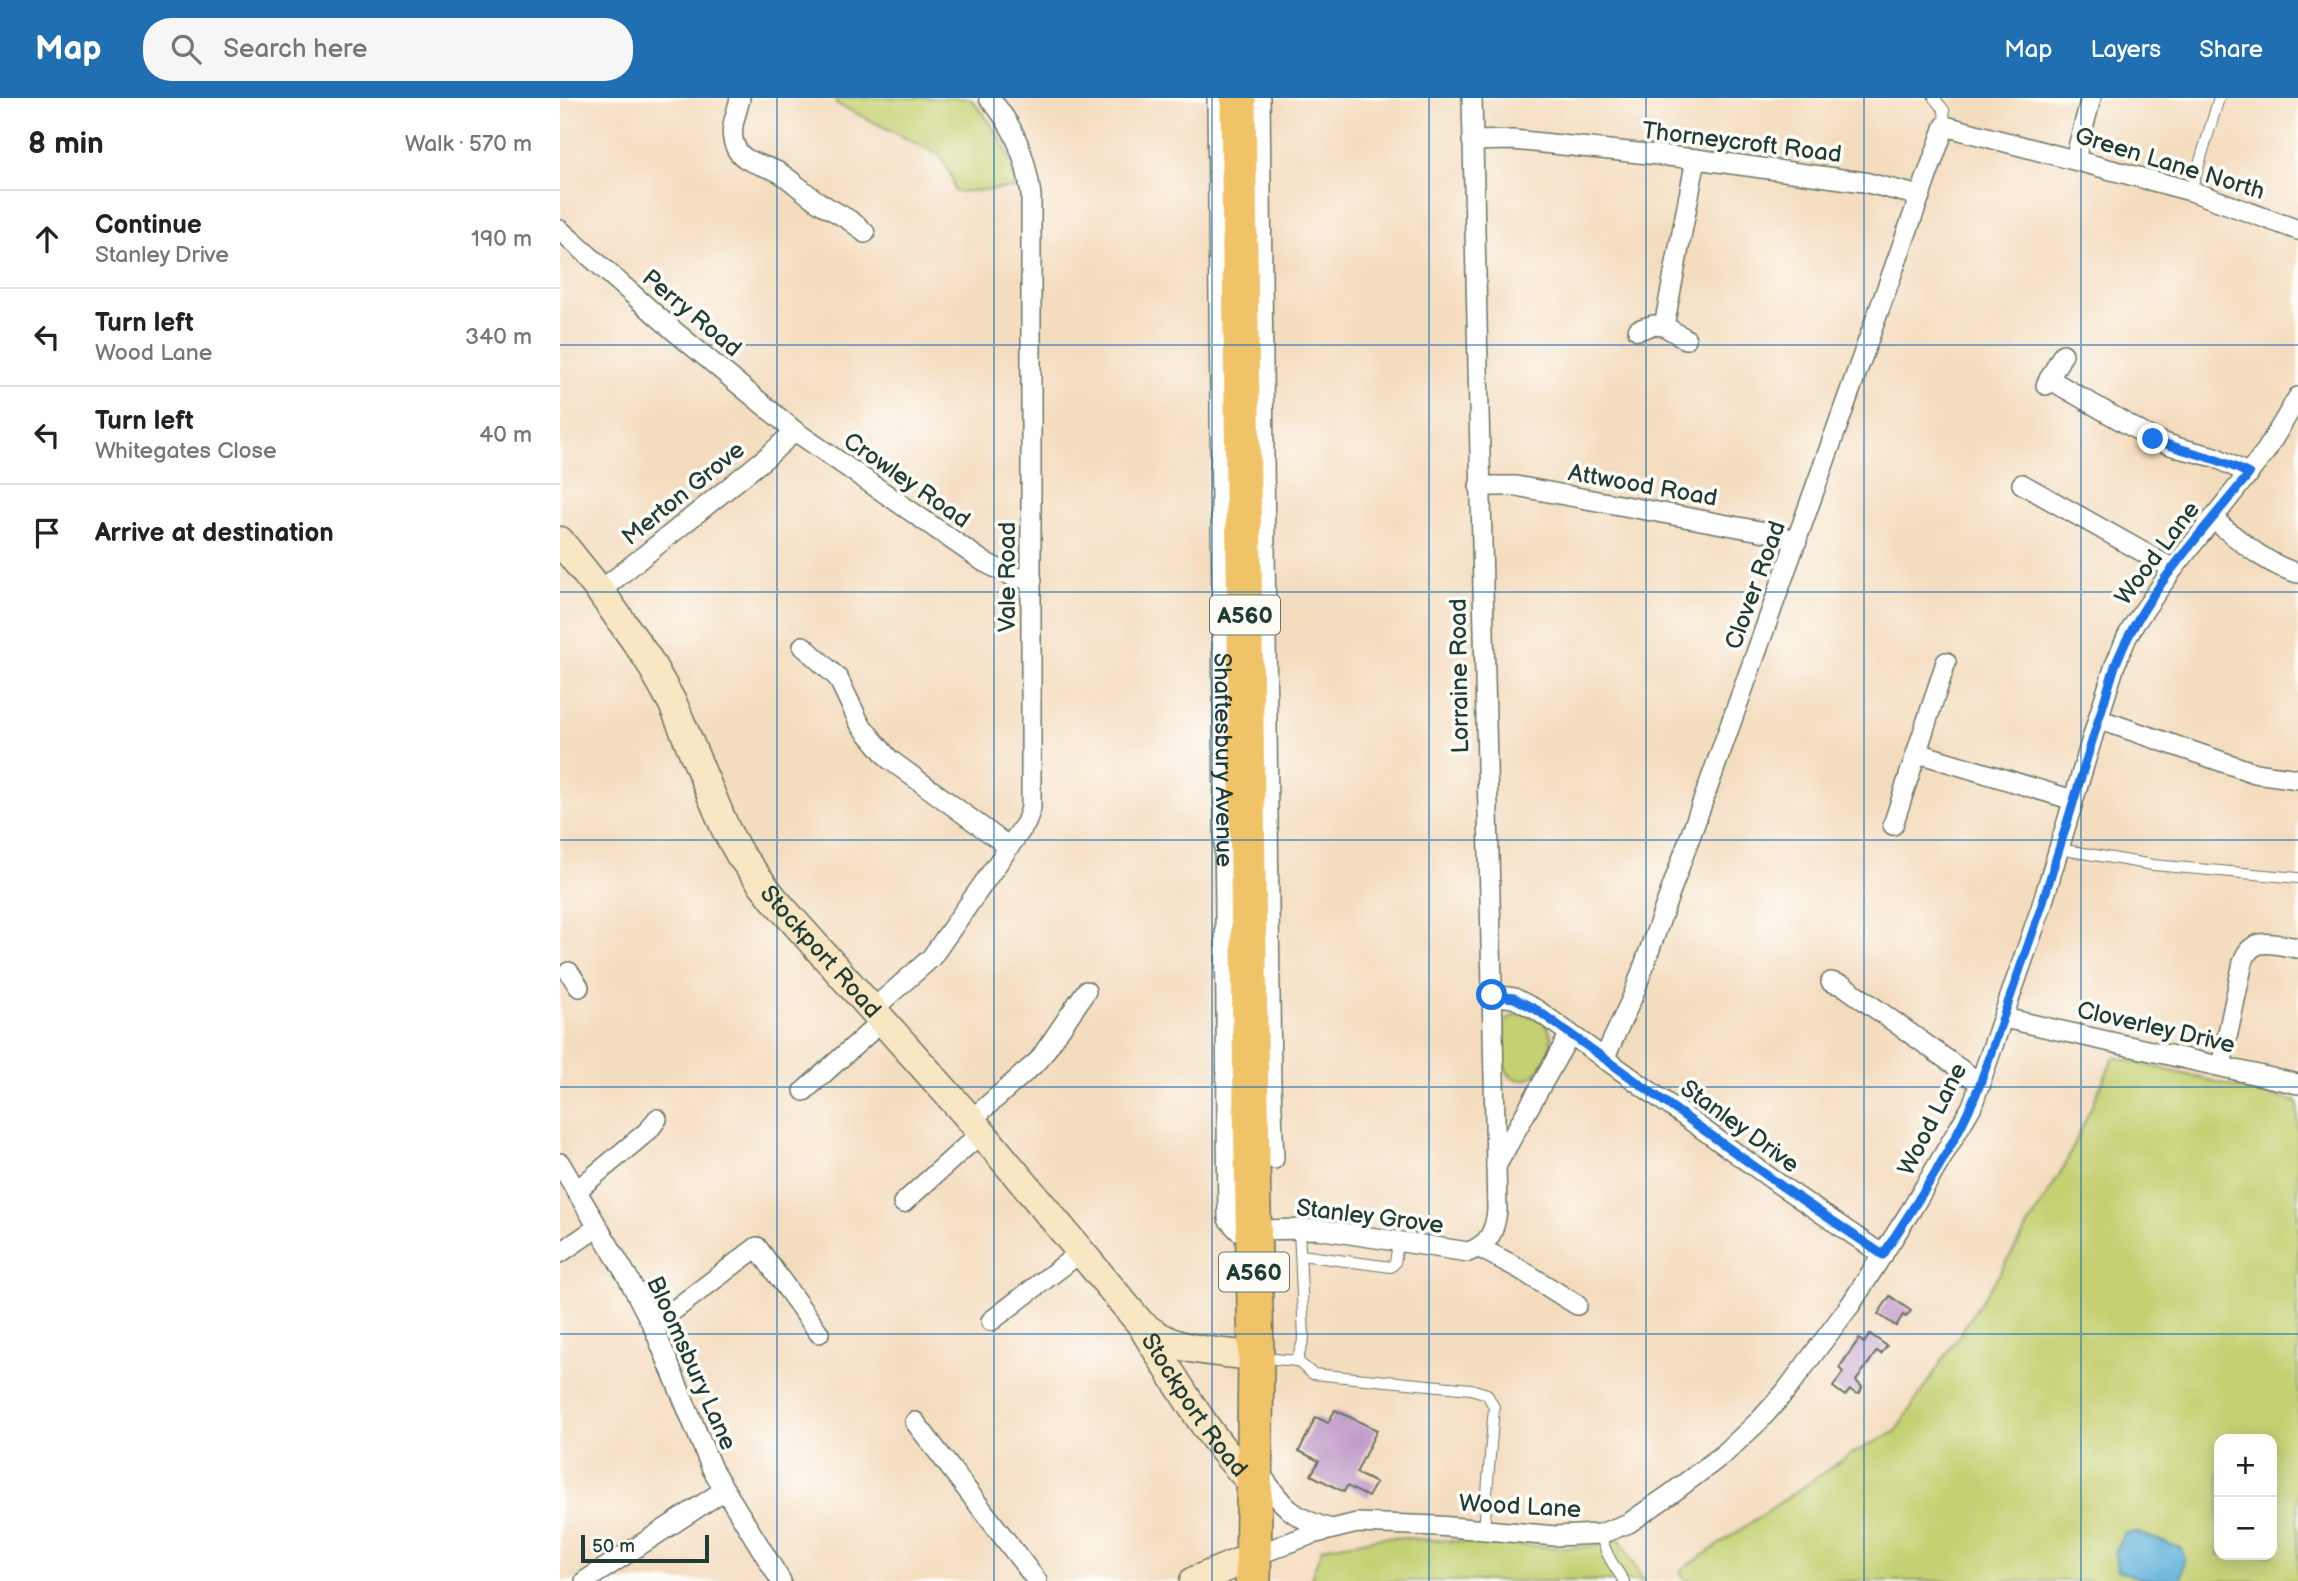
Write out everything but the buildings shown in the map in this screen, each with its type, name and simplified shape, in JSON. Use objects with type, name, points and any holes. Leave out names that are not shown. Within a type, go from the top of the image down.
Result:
[{"type":"highway","name":"Shaftesbury Avenue","points":[[1238,98],[1228,148],[1261,1107],[1253,1231],[1256,1357]]},
{"type":"highway","name":"Stockport Road","points":[[1253,1568],[1256,1357]]},
{"type":"main road","name":"Stockport Road","points":[[560,541],[641,648],[673,704],[732,844],[774,899],[976,1127],[1140,1323],[1234,1465],[1254,1474]]},
{"type":"main road","name":"Stockport Road","points":[[1140,1323],[1173,1345],[1256,1357]]},
{"type":"main road","points":[[1194,1581],[1253,1568]]},
{"type":"street","points":[[740,98],[732,130],[738,152],[747,160],[780,173],[818,202],[852,221],[866,234]]},
{"type":"street","name":"Vale Road","points":[[804,1091],[931,958],[1026,822],[1031,808],[1031,195],[1020,148],[1008,121],[989,98]]},
{"type":"street","name":"Shaftesbury Avenue","points":[[1217,98],[1228,148],[1256,1154]]},
{"type":"street","name":"Shaftesbury Avenue","points":[[1260,98],[1261,1107]]},
{"type":"street","name":"Lorraine Road","points":[[1472,98],[1496,1221],[1491,1236],[1480,1248]]},
{"type":"street","points":[[2075,159],[2091,98]]},
{"type":"street","name":"Green Lane North","points":[[1945,126],[2191,191],[2298,230]]},
{"type":"street","name":"Clover Road","points":[[1604,1059],[1633,996],[1945,126]]},
{"type":"street","name":"Thorneycroft Road","points":[[1472,141],[1513,140],[1696,159],[1864,182],[1920,196]]},
{"type":"street","points":[[1664,326],[1696,159]]},
{"type":"street","name":"Perry Road","points":[[560,230],[673,330],[795,431]]},
{"type":"street","points":[[1638,330],[1653,325],[1664,326],[1686,339]]},
{"type":"street","points":[[2063,354],[2047,382],[2153,439],[2179,449],[2215,457],[2249,474]]},
{"type":"street","name":"Wood Lane","points":[[1253,1568],[1331,1529],[1357,1523],[1568,1536],[1601,1534],[1629,1523],[1672,1493],[1725,1453],[1760,1420],[1811,1359],[1883,1255],[1972,1106],[2004,1018],[2098,719],[2127,637],[2173,569],[2249,474],[2298,397]]},
{"type":"street","name":"Crowley Road","points":[[795,431],[984,562],[1012,576],[1032,580]]},
{"type":"street","name":"Merton Grove","points":[[600,591],[768,456],[795,431]]},
{"type":"street","points":[[2022,484],[2173,569]]},
{"type":"street","name":"Attwood Road","points":[[1479,485],[1516,486],[1771,533],[1797,541]]},
{"type":"street","points":[[2213,519],[2267,559],[2298,573]]},
{"type":"street","points":[[803,646],[838,678],[860,724],[889,759],[1009,847]]},
{"type":"street","points":[[1893,825],[1946,662]]},
{"type":"street","points":[[2098,719],[2255,773],[2298,779]]},
{"type":"street","points":[[1918,753],[2073,800]]},
{"type":"street","points":[[2221,1066],[2243,961],[2249,948],[2255,944],[2298,948]]},
{"type":"street","points":[[1831,982],[1844,986],[1980,1084]]},
{"type":"street","points":[[903,1203],[1039,1060],[1086,991]]},
{"type":"street","name":"Stanley Drive","points":[[1492,995],[1524,1002],[1883,1255]]},
{"type":"street","name":"Cloverley Drive","points":[[2004,1018],[2298,1084]]},
{"type":"street","points":[[1495,1167],[1570,1034]]},
{"type":"street","points":[[576,1191],[649,1130],[657,1119]]},
{"type":"street","name":"Bloomsbury Lane","points":[[560,1164],[627,1276],[653,1326],[723,1491],[781,1581]]},
{"type":"street","points":[[560,1253],[598,1227]]},
{"type":"street","name":"Stanley Grove","points":[[1253,1231],[1299,1229],[1461,1252],[1480,1248]]},
{"type":"street","points":[[653,1326],[757,1247],[819,1332]]},
{"type":"street","points":[[1480,1248],[1577,1305]]},
{"type":"street","points":[[991,1321],[1081,1252]]},
{"type":"street","points":[[916,1431],[1037,1581]]},
{"type":"street","name":"Wood Lane","points":[[1254,1474],[1285,1508],[1305,1522],[1331,1529]]},
{"type":"street","points":[[585,1581],[723,1491]]},
{"type":"lane","points":[[1934,98],[1944,110],[1945,126]]},
{"type":"lane","points":[[2191,191],[2219,98]]},
{"type":"lane","points":[[2059,849],[2152,865],[2298,878]]},
{"type":"lane","points":[[1297,1361],[1304,1338],[1299,1229]]},
{"type":"lane","points":[[1301,1255],[1391,1267],[1395,1263],[1398,1242]]},
{"type":"lane","points":[[1256,1357],[1297,1361],[1313,1374],[1471,1389],[1487,1394],[1494,1407],[1484,1530]]},
{"type":"lane","points":[[1601,1534],[1608,1555],[1624,1581]]},
{"type":"green space","points":[[837,98],[970,98],[1001,139],[1011,163],[1016,188],[955,192],[951,176],[940,155],[835,103]]},
{"type":"green space","points":[[1520,1014],[1544,1023],[1551,1035],[1545,1060],[1531,1077],[1523,1080],[1511,1077],[1502,1059],[1500,1043],[1506,1021]]},
{"type":"green space","points":[[2114,1057],[2298,1102],[2298,1581],[1686,1581],[1680,1571],[1851,1454],[1895,1432],[1998,1276],[2065,1165]]},
{"type":"green space","points":[[1386,1537],[1567,1548],[1597,1546],[1620,1539],[1643,1581],[1310,1581],[1322,1548]]},
{"type":"water","points":[[2136,1532],[2181,1548],[2185,1558],[2181,1579],[2148,1579],[2117,1569],[2115,1552],[2124,1533]]},
{"type":"route","points":[[1492,995],[1514,998],[1537,1010],[1783,1187],[1883,1255],[1972,1106],[2041,908],[2098,719],[2127,637],[2173,569],[2249,474],[2215,457],[2179,449],[2153,439]]}]
